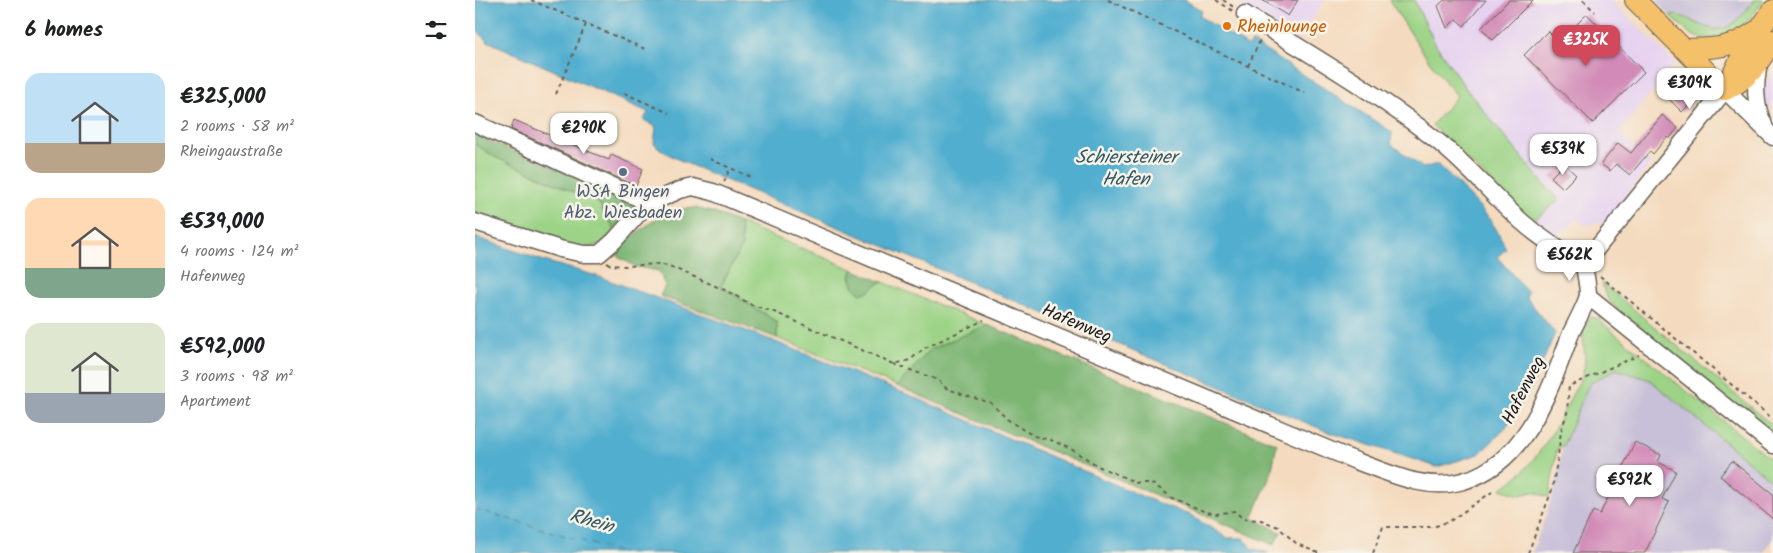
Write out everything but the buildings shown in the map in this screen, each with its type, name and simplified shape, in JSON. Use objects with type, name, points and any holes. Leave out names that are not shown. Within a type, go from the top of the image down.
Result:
[{"type":"main road","points":[[1635,0],[1725,90]]},
{"type":"main road","points":[[1725,90],[1740,82],[1759,63],[1773,10]]},
{"type":"main road","points":[[1685,49],[1730,46],[1745,39],[1767,34]]},
{"type":"main road","points":[[1725,90],[1736,65],[1767,34]]},
{"type":"street","points":[[1245,14],[1403,114],[1465,164],[1530,229],[1558,250],[1584,264],[1725,90],[1771,135]]},
{"type":"street","points":[[1759,63],[1756,83],[1757,106],[1771,135]]},
{"type":"street","points":[[475,123],[629,194],[644,200],[655,201]]},
{"type":"street","name":"Hafenweg","points":[[599,254],[614,241],[639,213],[655,201],[680,190],[693,187],[713,192],[1355,461],[1409,480],[1434,484],[1462,482],[1488,471],[1518,443],[1534,419],[1549,390],[1588,296],[1584,264]]},
{"type":"street","points":[[475,222],[560,249],[584,254],[599,254]]},
{"type":"street","points":[[1588,296],[1773,445]]},
{"type":"path","points":[[531,0],[645,49]]},
{"type":"path","points":[[1108,0],[1305,93]]},
{"type":"path","points":[[1216,0],[1241,15],[1245,14]]},
{"type":"path","points":[[1583,0],[1595,12]]},
{"type":"path","points":[[556,94],[586,24]]},
{"type":"path","points":[[1248,66],[1262,35]]},
{"type":"path","points":[[625,92],[669,113]]},
{"type":"path","points":[[710,159],[753,178]]},
{"type":"path","points":[[724,183],[730,168]]},
{"type":"path","points":[[599,254],[611,265],[657,264],[669,266],[727,291],[752,305],[937,380],[946,388],[991,403],[1016,426],[1034,436],[1051,440],[1064,446],[1100,467],[1137,482],[1155,485],[1172,498],[1206,512],[1217,514],[1235,511],[1243,519],[1261,520],[1278,527],[1297,544],[1317,553]]},
{"type":"path","points":[[1584,264],[1773,419]]},
{"type":"path","points":[[894,364],[910,360],[925,348],[986,319]]},
{"type":"path","points":[[1528,553],[1551,490],[1559,456],[1561,431],[1567,413],[1569,386],[1653,348]]},
{"type":"path","points":[[1373,553],[1383,527],[1433,527],[1450,521],[1492,492]]},
{"type":"shaded area","points":[[1231,0],[1325,0],[1298,41]]},
{"type":"shaded area","points":[[1414,0],[1611,0],[1675,63],[1619,133],[1651,163],[1605,222],[1584,225],[1576,219],[1557,236],[1551,237],[1532,222],[1559,199],[1542,182],[1467,90],[1436,45]]},
{"type":"shaded area","points":[[1655,0],[1754,0],[1736,24],[1712,29],[1699,25],[1679,14],[1670,16]]},
{"type":"shaded area","points":[[1773,76],[1773,110],[1764,100],[1762,88],[1765,80]]},
{"type":"shaded area","points":[[1616,369],[1650,380],[1773,482],[1773,540],[1763,553],[1532,553],[1555,490],[1563,446],[1589,384]]},
{"type":"green space","points":[[1389,0],[1414,0],[1436,45],[1467,90],[1559,200],[1532,222],[1432,125],[1457,96],[1429,61]]},
{"type":"green space","points":[[1754,0],[1764,0],[1743,26],[1722,37],[1696,37],[1670,16],[1682,16],[1703,26],[1721,29],[1735,22]]},
{"type":"green space","points":[[475,131],[491,142],[626,196],[644,200],[614,230],[599,203],[495,157],[475,144]]},
{"type":"green space","points":[[475,144],[495,157],[599,203],[614,230],[603,243],[583,250],[475,217]]},
{"type":"green space","points":[[695,208],[715,213],[740,223],[742,246],[721,286],[777,322],[777,338],[660,296],[665,286],[659,271],[637,267],[618,257],[620,246],[650,223],[674,209]]},
{"type":"green space","points":[[740,223],[852,269],[850,278],[870,291],[877,284],[883,282],[987,325],[931,349],[897,386],[777,338],[777,322],[721,286],[742,246]]},
{"type":"green space","points":[[852,269],[883,282],[877,284],[870,291],[860,294],[852,283]]},
{"type":"green space","points":[[1602,283],[1773,426],[1773,436],[1616,308],[1607,297]]},
{"type":"green space","points":[[1590,317],[1596,318],[1773,461],[1773,482],[1650,380],[1616,369],[1589,384],[1563,446],[1557,449],[1549,497],[1532,492],[1520,495],[1501,489],[1533,460],[1557,425],[1583,372],[1585,361],[1583,335],[1586,323]]},
{"type":"green space","points":[[987,325],[1277,444],[1271,474],[1252,518],[1281,532],[1274,545],[897,386],[931,349]]},
{"type":"water","name":"Schiersteiner Hafen","points":[[475,0],[1185,0],[1202,11],[1199,16],[1249,47],[1252,42],[1392,132],[1391,144],[1423,168],[1437,164],[1467,193],[1493,224],[1506,249],[1497,257],[1528,292],[1526,297],[1555,333],[1533,384],[1506,428],[1479,454],[1437,467],[1326,431],[677,159],[654,143],[656,127],[644,120],[648,112],[487,41],[477,30],[475,32]]},
{"type":"water","name":"Rhein","points":[[475,237],[544,261],[597,276],[763,337],[914,397],[1146,498],[1192,516],[1227,538],[1243,538],[1251,548],[1268,553],[475,553]]},
{"type":"ferry route","points":[[475,509],[623,553]]},
{"type":"place","name":"Rheinlounge","points":[[1227,26]]},
{"type":"place","name":"WSA Bingen Abz. Wiesbaden","points":[[623,172]]}]
